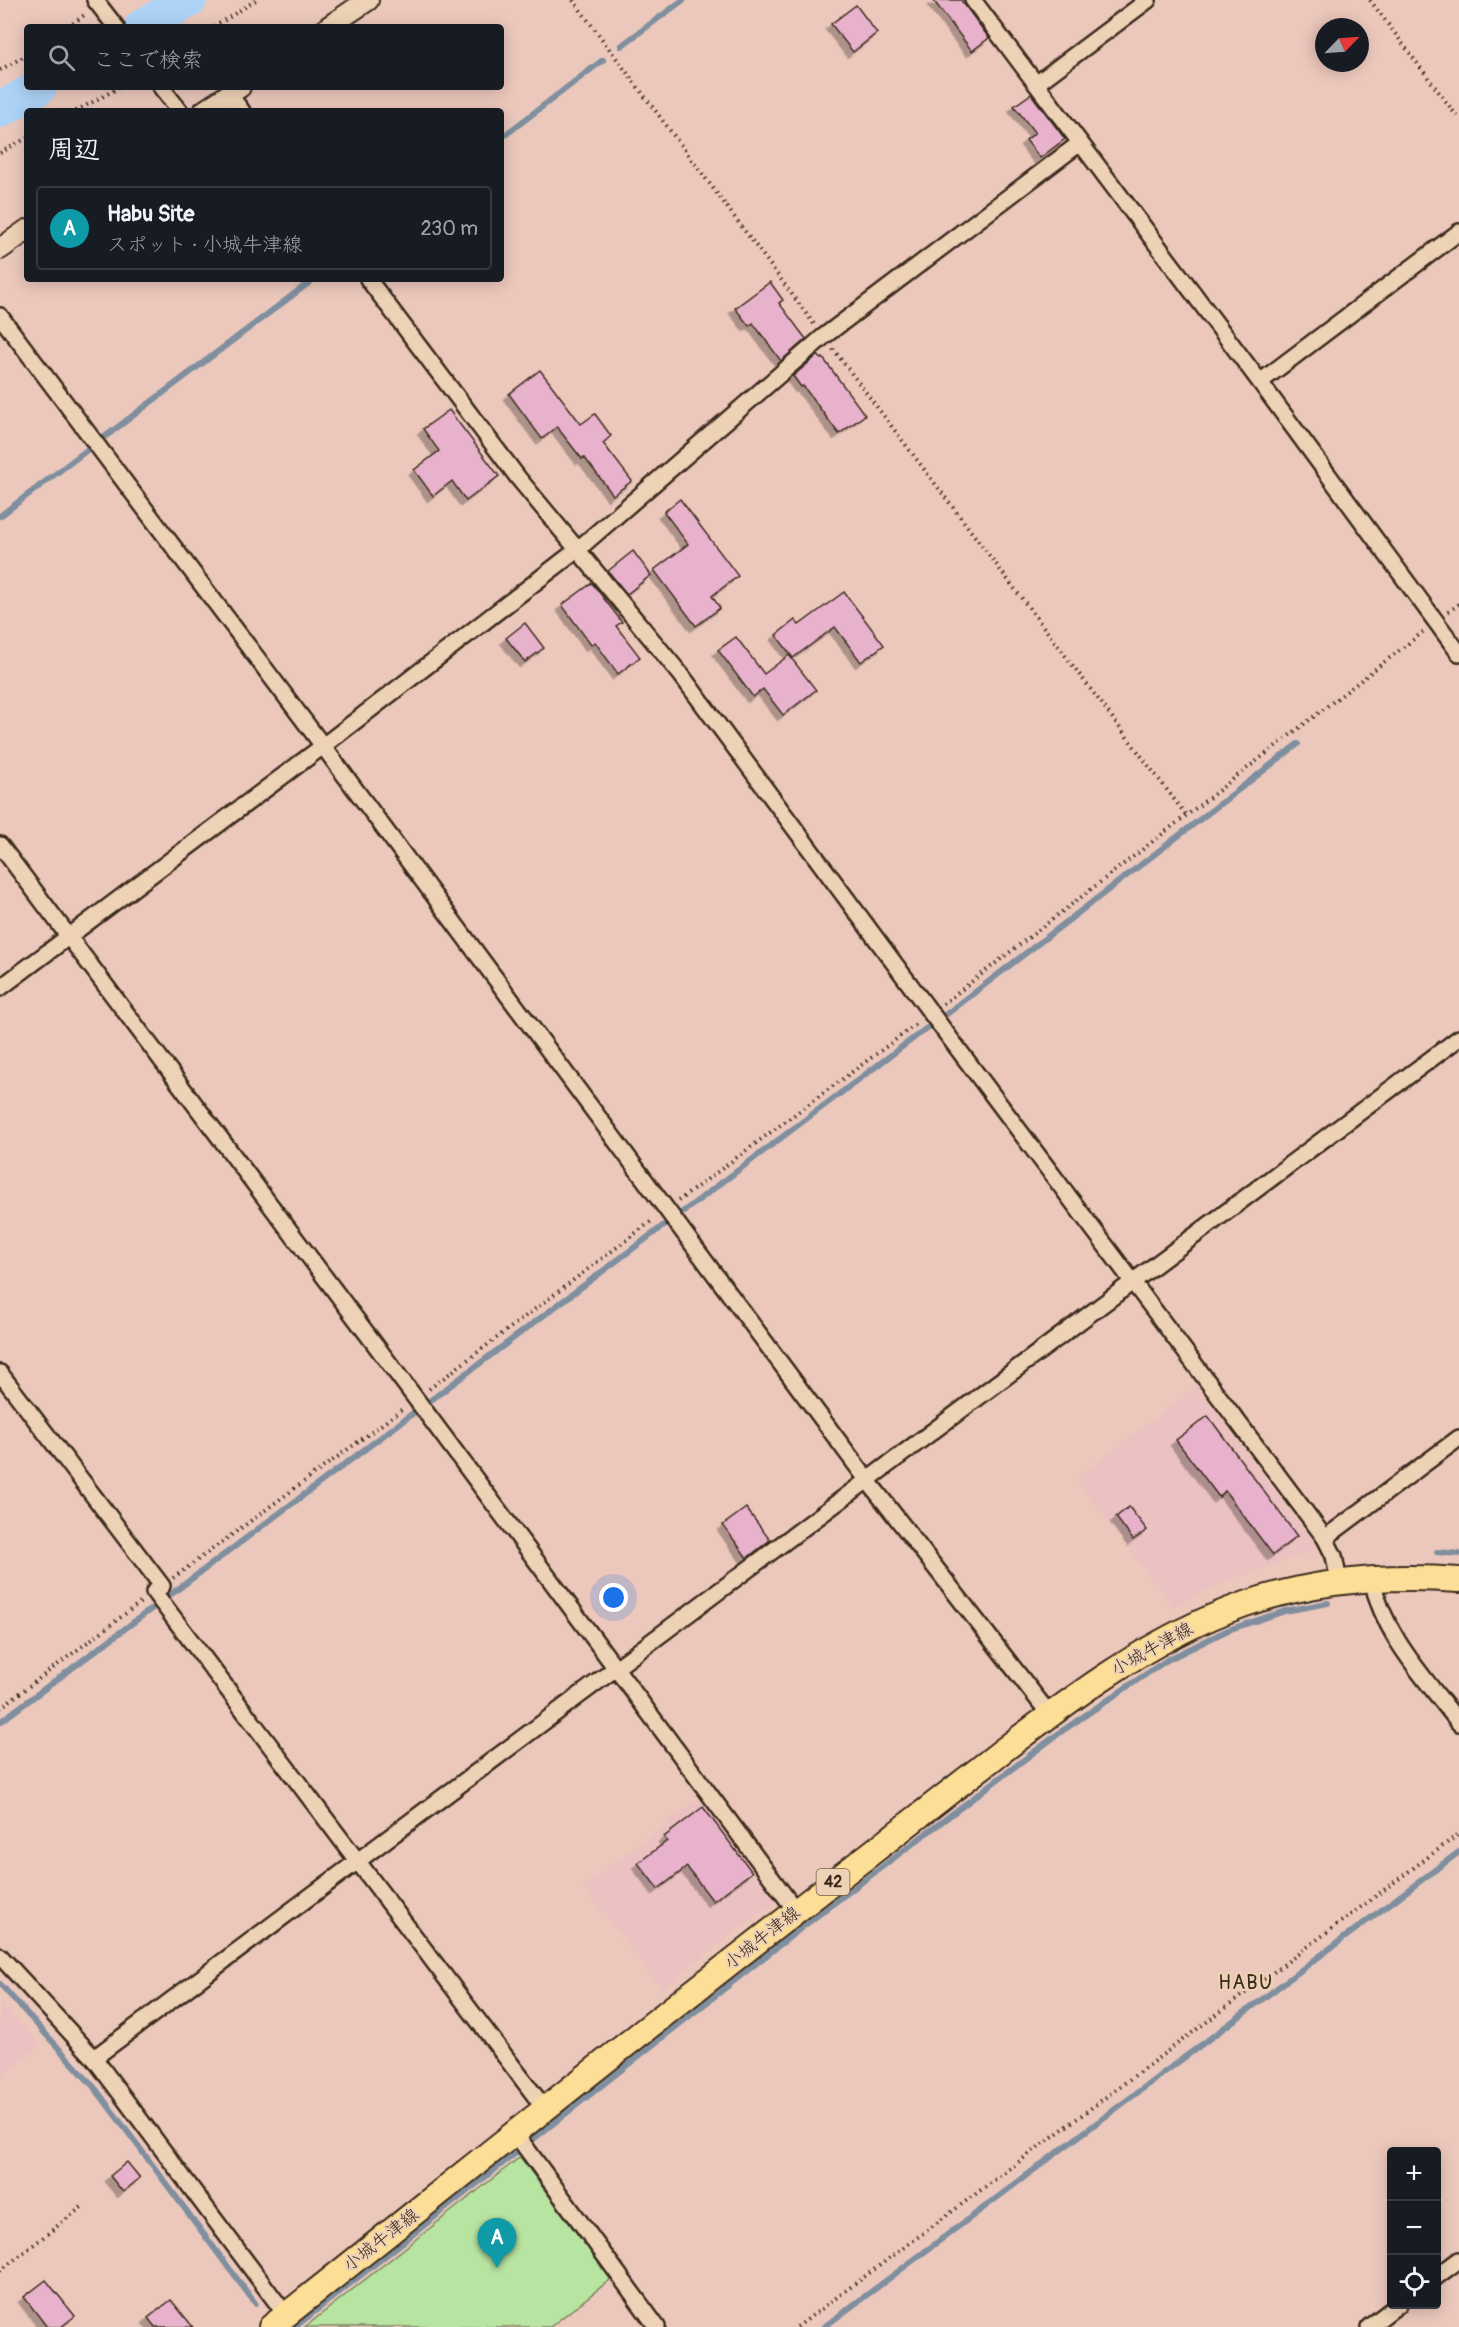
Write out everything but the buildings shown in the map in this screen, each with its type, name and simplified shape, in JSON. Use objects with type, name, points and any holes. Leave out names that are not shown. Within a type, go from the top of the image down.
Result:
[{"type":"main road","name":"小城牛津線","points":[[278,2321],[796,1911],[1050,1715],[1117,1667],[1167,1637],[1206,1619],[1259,1600],[1296,1590],[1339,1582],[1404,1577],[1459,1580]]},
{"type":"street","points":[[973,0],[1260,381],[1459,653]]},
{"type":"street","points":[[1036,84],[1148,0]]},
{"type":"street","points":[[97,2],[114,24]]},
{"type":"street","points":[[332,24],[361,2]]},
{"type":"street","points":[[163,90],[178,108]]},
{"type":"street","points":[[208,108],[234,91],[241,108]]},
{"type":"street","points":[[0,988],[323,746],[577,550],[824,337],[1080,143]]},
{"type":"street","points":[[0,249],[24,232]]},
{"type":"street","points":[[1260,381],[1459,232]]},
{"type":"street","points":[[370,282],[519,479],[682,676],[931,1013],[1325,1538],[1334,1556],[1339,1582]]},
{"type":"street","points":[[0,316],[323,746],[868,1481],[1050,1715]]},
{"type":"street","points":[[0,845],[416,1399],[796,1911]]},
{"type":"street","points":[[94,2058],[1459,1038]]},
{"type":"street","points":[[0,1373],[158,1589],[167,1608],[545,2109]]},
{"type":"street","points":[[1325,1538],[1459,1438]]},
{"type":"street","points":[[1372,1579],[1379,1606],[1392,1634],[1459,1723]]},
{"type":"street","points":[[0,1956],[94,2058],[278,2321]]},
{"type":"street","points":[[515,2133],[657,2327]]},
{"type":"street","points":[[1441,2274],[1459,2260]]},
{"type":"street","points":[[1369,2327],[1392,2309]]},
{"type":"path","points":[[219,24],[256,0]]},
{"type":"path","points":[[573,0],[824,337],[1186,815]]},
{"type":"path","points":[[1370,0],[1459,119]]},
{"type":"path","points":[[0,70],[24,57]]},
{"type":"path","points":[[82,108],[114,90]]},
{"type":"path","points":[[0,153],[24,140]]},
{"type":"path","points":[[0,1708],[931,1013],[1436,622]]},
{"type":"path","points":[[797,2327],[1459,1834]]},
{"type":"path","points":[[0,2271],[83,2206]]},
{"type":"shaded area","points":[[1197,1386],[1318,1549],[1219,1584],[1174,1607],[1075,1479]]},
{"type":"shaded area","points":[[703,1795],[781,1898],[661,1989],[583,1886]]},
{"type":"shaded area","points":[[0,2001],[40,2045],[0,2079]]},
{"type":"green space","points":[[520,2157],[611,2279],[550,2327],[305,2327]]},
{"type":"waterway","points":[[147,24],[189,0]]},
{"type":"waterway","points":[[621,46],[683,0]]},
{"type":"waterway","points":[[504,136],[603,60]]},
{"type":"waterway","points":[[0,110],[34,90]]},
{"type":"waterway","points":[[106,436],[310,282]]},
{"type":"waterway","points":[[0,516],[87,450]]},
{"type":"waterway","points":[[944,1016],[1298,744]]},
{"type":"waterway","points":[[680,1214],[927,1028]]},
{"type":"waterway","points":[[427,1403],[667,1223]]},
{"type":"waterway","points":[[0,1722],[416,1411]]},
{"type":"waterway","points":[[1437,1552],[1459,1554]]},
{"type":"waterway","points":[[295,2327],[805,1925],[1062,1731],[1167,1660],[1228,1630],[1285,1611],[1328,1603]]},
{"type":"waterway","points":[[824,2327],[1459,1852]]},
{"type":"waterway","points":[[0,1984],[95,2088],[255,2303]]},
{"type":"place","name":"Habu Site","points":[[497,2268]]},
{"type":"district","name":"HABU","points":[[1246,1982]]}]
